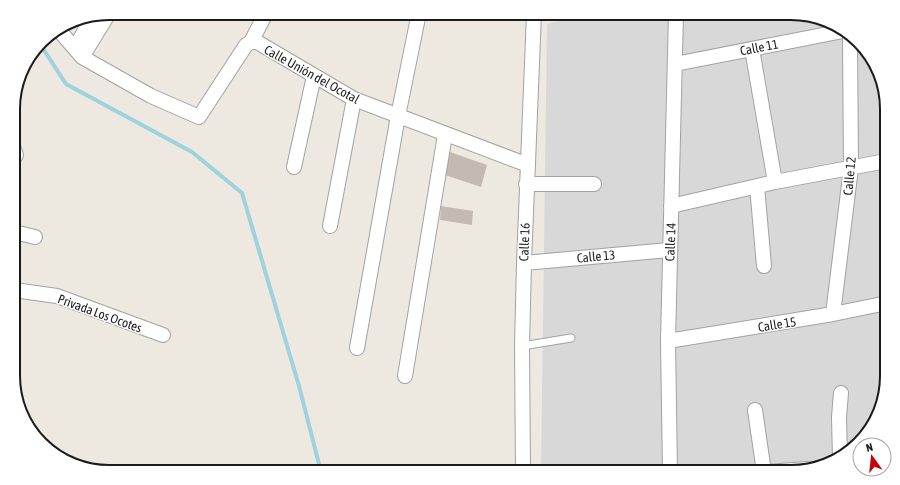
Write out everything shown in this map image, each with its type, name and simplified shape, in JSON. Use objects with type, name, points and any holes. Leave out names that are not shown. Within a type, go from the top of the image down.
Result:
[{"type":"street","points":[[78,52],[103,20]]},
{"type":"street","points":[[250,42],[262,20]]},
{"type":"street","points":[[357,348],[398,116],[418,20]]},
{"type":"street","name":"Calle 16","points":[[523,465],[522,346],[524,263],[534,20]]},
{"type":"street","name":"Calle 14","points":[[670,465],[668,341],[669,250],[672,206],[676,20]]},
{"type":"street","points":[[78,52],[90,22]]},
{"type":"street","name":"Calle 11","points":[[675,64],[836,32]]},
{"type":"street","name":"Calle Unión del Ocotal","points":[[62,34],[78,52],[151,96],[199,117],[246,45],[250,42],[257,42],[354,99],[444,135],[528,165]]},
{"type":"street","name":"Calle 12","points":[[834,314],[851,168],[850,42]]},
{"type":"street","points":[[752,49],[775,182]]},
{"type":"street","points":[[294,167],[314,76]]},
{"type":"street","points":[[330,226],[354,99]]},
{"type":"street","points":[[405,376],[444,135]]},
{"type":"street","points":[[672,206],[775,182],[880,162]]},
{"type":"street","points":[[526,184],[594,184]]},
{"type":"street","points":[[757,186],[764,266]]},
{"type":"street","points":[[20,233],[35,237]]},
{"type":"street","name":"Calle 13","points":[[524,263],[669,250]]},
{"type":"street","name":"Privada Los Ocotes","points":[[20,291],[57,296],[162,335]]},
{"type":"street","name":"Calle 15","points":[[668,341],[834,314],[880,304]]},
{"type":"street","points":[[840,393],[840,450]]},
{"type":"street","points":[[755,410],[763,465]]},
{"type":"lane","points":[[522,346],[571,338]]},
{"type":"shaded area","points":[[563,20],[791,20],[820,25],[830,29],[850,42],[862,55],[873,75],[877,86],[880,109],[880,376],[875,405],[871,415],[858,435],[856,437],[852,437],[852,441],[850,443],[830,456],[820,460],[797,465],[541,465],[547,24]]},
{"type":"building","points":[[450,152],[487,165],[481,187],[445,175]]},
{"type":"building","points":[[441,206],[473,211],[472,225],[440,220]]},
{"type":"waterway","points":[[43,49],[66,84],[192,152],[242,193],[299,386],[319,465]]}]
